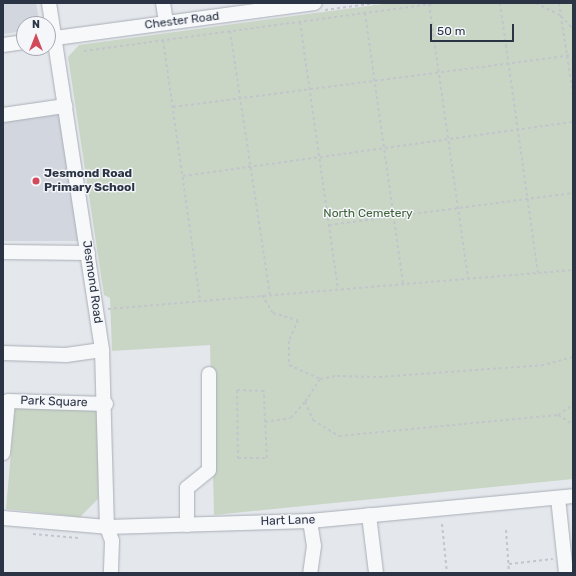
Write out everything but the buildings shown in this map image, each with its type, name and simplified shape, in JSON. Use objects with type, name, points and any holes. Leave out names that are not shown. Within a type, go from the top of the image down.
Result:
[{"type":"street","name":"Jesmond Road","points":[[49,3],[50,16]]},
{"type":"street","points":[[163,3],[166,22]]},
{"type":"street","name":"Chester Road","points":[[56,37],[279,6],[315,3]]},
{"type":"street","points":[[3,45],[16,43]]},
{"type":"street","name":"Jesmond Road","points":[[55,56],[65,106],[102,350],[106,404],[107,528],[112,541],[110,573]]},
{"type":"street","points":[[3,115],[65,106]]},
{"type":"street","points":[[3,252],[88,253]]},
{"type":"street","points":[[3,353],[66,355],[102,350]]},
{"type":"street","points":[[187,525],[187,488],[209,470],[209,374]]},
{"type":"street","name":"Park Square","points":[[3,453],[8,401],[106,404]]},
{"type":"street","name":"Hart Lane","points":[[3,518],[107,528],[310,521],[573,496]]},
{"type":"street","points":[[558,498],[567,551],[566,573]]},
{"type":"street","points":[[369,515],[376,573]]},
{"type":"street","points":[[310,521],[314,546],[310,573]]},
{"type":"path","points":[[84,51],[437,3]]},
{"type":"path","points":[[500,3],[538,272]]},
{"type":"path","points":[[536,3],[561,16],[573,29]]},
{"type":"path","points":[[559,3],[573,95]]},
{"type":"path","points":[[429,4],[468,278]]},
{"type":"path","points":[[365,13],[404,283]]},
{"type":"path","points":[[300,22],[338,289]]},
{"type":"path","points":[[230,31],[270,294]]},
{"type":"path","points":[[163,40],[200,300]]},
{"type":"path","points":[[173,107],[573,55]]},
{"type":"path","points":[[183,176],[573,122]]},
{"type":"path","points":[[329,225],[458,209],[573,192]]},
{"type":"path","points":[[112,308],[573,270]]},
{"type":"path","points":[[262,295],[274,313],[298,320],[289,341],[289,365],[320,379],[544,365],[573,357]]},
{"type":"path","points":[[265,422],[291,418],[306,402],[320,379]]},
{"type":"path","points":[[236,390],[264,391],[265,422],[267,458],[238,458],[236,390]]},
{"type":"path","points":[[306,402],[313,420],[340,436],[558,415],[573,405]]},
{"type":"path","points":[[558,415],[573,424]]},
{"type":"path","points":[[442,524],[447,573]]},
{"type":"path","points":[[506,530],[509,573]]},
{"type":"path","points":[[509,564],[567,551]]},
{"type":"shaded area","points":[[3,3],[36,3],[38,16],[16,16],[16,32],[3,34]]},
{"type":"shaded area","name":"Jesmond Road Primary School","points":[[60,112],[78,241],[3,241],[3,121]]},
{"type":"green space","name":"North Cemetery","points":[[390,3],[573,3],[573,479],[214,515],[210,345],[112,351],[110,298],[104,295],[68,57],[79,45]]},
{"type":"green space","points":[[15,407],[99,409],[98,499],[80,517],[6,509]]},
{"type":"place","name":"Jesmond Road Primary School","points":[[36,181]]}]
